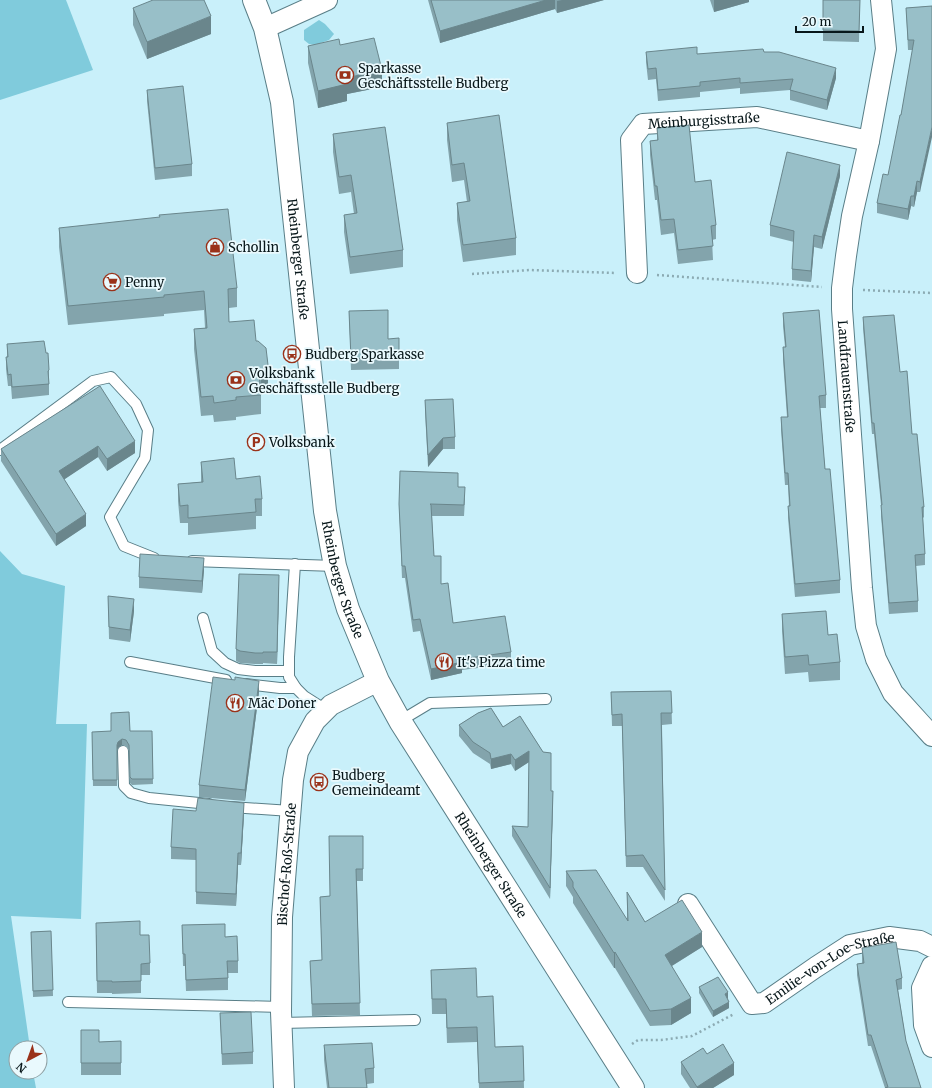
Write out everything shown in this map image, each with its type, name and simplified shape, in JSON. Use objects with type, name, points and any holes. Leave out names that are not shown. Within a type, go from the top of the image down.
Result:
[{"type":"main road","name":"Rheinberger Straße","points":[[254,0],[265,28],[282,102],[325,511],[335,566],[348,609],[378,681],[400,721],[633,1088]]},
{"type":"street","points":[[265,28],[327,0]]},
{"type":"street","name":"Landfrauenstraße","points":[[881,0],[886,49],[869,141],[852,216],[842,288],[842,309],[866,626],[876,660],[892,693],[932,736]]},
{"type":"street","name":"Meinburgisstraße","points":[[636,273],[631,140],[643,124],[757,117],[869,141]]},
{"type":"street","name":"Bischof-Roß-Straße","points":[[284,1088],[281,1015],[282,917],[293,780],[298,752],[315,721],[331,705],[378,681]]},
{"type":"street","name":"Emilie-von-Loe-Straße","points":[[688,904],[752,1004],[764,1003],[850,945],[889,937],[920,941],[932,947]]},
{"type":"street","points":[[932,966],[922,988],[924,1025],[932,1047]]},
{"type":"lane","points":[[0,450],[93,381],[111,377],[136,404],[148,430],[145,458],[110,517],[124,546],[160,560],[167,560]]},
{"type":"lane","points":[[181,561],[335,566]]},
{"type":"lane","points":[[295,564],[289,657],[290,677],[296,688],[304,696],[326,710]]},
{"type":"lane","points":[[203,618],[212,651],[225,663],[238,669],[255,671],[289,671]]},
{"type":"lane","points":[[130,662],[251,685],[296,688]]},
{"type":"lane","points":[[400,721],[430,703],[546,699]]},
{"type":"lane","points":[[123,751],[124,786],[131,793],[149,798],[221,806],[291,811]]},
{"type":"lane","points":[[68,1002],[281,1015],[415,1020]]},
{"type":"path","points":[[472,274],[530,270],[636,273],[672,277],[932,293]]},
{"type":"path","points":[[613,1056],[638,1040],[661,1040],[692,1036],[752,1004]]},
{"type":"shaded area","points":[[0,0],[66,0],[93,70],[0,100]]},
{"type":"shaded area","points":[[319,20],[334,34],[329,40],[315,45],[309,44],[304,40],[304,30]]},
{"type":"shaded area","points":[[0,551],[22,574],[65,586],[56,724],[87,724],[81,919],[11,916],[29,1040],[8,1040],[8,1080],[34,1080],[36,1088],[0,1088]]},
{"type":"building","points":[[153,0],[204,0],[211,16],[147,42],[133,8]]},
{"type":"building","points":[[431,0],[546,0],[440,31]]},
{"type":"building","points":[[823,0],[860,0],[859,31],[823,30]]},
{"type":"building","points":[[932,6],[932,127],[920,182],[917,181],[914,196],[911,196],[908,209],[877,203],[883,174],[888,175],[901,115],[914,40],[908,40],[906,8]]},
{"type":"building","points":[[374,38],[382,70],[346,78],[347,84],[318,91],[308,46],[339,39],[340,45]]},
{"type":"building","points":[[697,47],[697,54],[763,49],[764,52],[779,52],[836,68],[827,100],[790,90],[793,79],[740,83],[740,78],[700,82],[700,86],[658,90],[656,68],[648,69],[646,52]]},
{"type":"building","points":[[183,86],[192,164],[155,168],[147,90]]},
{"type":"building","points":[[499,115],[516,238],[463,245],[457,203],[470,201],[464,163],[452,165],[447,123]]},
{"type":"building","points":[[689,125],[695,182],[711,180],[716,225],[711,226],[713,246],[678,250],[674,219],[661,220],[657,186],[655,186],[650,141],[658,140],[657,128]]},
{"type":"building","points":[[385,127],[403,250],[350,257],[344,215],[357,213],[351,175],[339,177],[333,134]]},
{"type":"building","points":[[787,152],[840,165],[822,237],[814,235],[811,271],[792,269],[794,231],[770,225]]},
{"type":"building","points":[[228,209],[237,288],[228,289],[229,322],[254,320],[256,341],[266,348],[268,365],[259,374],[261,395],[236,397],[236,400],[214,403],[213,396],[201,397],[194,329],[207,328],[204,291],[164,295],[164,297],[68,306],[59,228],[160,217],[159,215]]},
{"type":"building","points":[[388,310],[388,339],[399,338],[399,357],[351,359],[349,311]]},
{"type":"building","points":[[819,310],[826,395],[819,396],[825,469],[830,469],[840,580],[795,584],[788,506],[790,506],[788,473],[785,473],[781,417],[788,417],[783,347],[786,347],[783,313]]},
{"type":"building","points":[[894,315],[900,372],[907,371],[912,434],[917,434],[924,507],[922,507],[925,554],[915,555],[918,601],[889,603],[882,505],[874,423],[872,423],[863,317]]},
{"type":"building","points":[[44,341],[46,353],[48,353],[49,384],[12,387],[11,374],[8,375],[6,357],[8,357],[7,344]]},
{"type":"building","points":[[100,386],[135,441],[107,459],[98,446],[59,471],[86,514],[56,534],[1,449]]},
{"type":"building","points":[[453,399],[455,437],[443,438],[428,455],[425,400]]},
{"type":"building","points":[[234,458],[236,479],[260,476],[262,499],[255,499],[256,512],[188,518],[188,505],[180,506],[178,484],[203,482],[201,462]]},
{"type":"building","points":[[400,471],[458,473],[458,487],[465,487],[464,505],[430,504],[434,556],[441,556],[441,584],[448,583],[453,623],[505,616],[511,652],[462,659],[462,662],[431,669],[420,619],[413,620],[405,566],[402,566],[399,504]]},
{"type":"building","points":[[140,554],[204,558],[202,581],[139,577]]},
{"type":"building","points":[[239,574],[279,575],[277,652],[255,653],[236,649]]},
{"type":"building","points":[[108,596],[134,599],[130,630],[109,627]]},
{"type":"building","points":[[826,611],[828,635],[837,634],[840,662],[809,665],[808,655],[785,657],[782,614]]},
{"type":"building","points":[[213,677],[235,680],[235,677],[259,681],[245,790],[199,785]]},
{"type":"building","points":[[671,691],[672,713],[661,713],[665,890],[643,855],[626,856],[622,714],[612,715],[611,692]]},
{"type":"building","points":[[491,708],[503,727],[520,716],[543,752],[551,753],[551,791],[553,791],[550,888],[512,826],[528,827],[529,751],[515,760],[511,754],[491,759],[490,753],[473,742],[459,725],[478,713]]},
{"type":"building","points":[[129,712],[130,731],[152,731],[153,779],[132,779],[130,777],[129,745],[126,740],[122,739],[117,745],[117,780],[93,780],[92,732],[111,731],[111,713]]},
{"type":"building","points":[[198,798],[244,803],[241,853],[238,853],[236,894],[196,892],[196,849],[171,847],[173,809],[196,811]]},
{"type":"building","points":[[329,836],[363,836],[363,869],[356,869],[360,1003],[312,1004],[310,961],[322,960],[320,897],[330,896]]},
{"type":"building","points":[[596,870],[628,921],[627,892],[645,922],[682,900],[702,932],[665,955],[691,998],[671,1009],[650,1011],[615,952],[614,953],[573,887],[573,882],[566,871]]},
{"type":"building","points":[[140,921],[140,935],[149,935],[150,963],[141,964],[141,981],[97,981],[96,923]]},
{"type":"building","points":[[225,924],[225,937],[237,936],[238,961],[227,961],[228,978],[186,980],[182,925]]},
{"type":"building","points":[[51,931],[53,990],[33,991],[31,932]]},
{"type":"building","points":[[896,942],[902,978],[896,980],[906,1041],[921,1088],[885,1088],[888,1087],[871,1035],[868,1035],[857,964],[864,963],[862,948]]},
{"type":"building","points":[[476,968],[477,997],[493,996],[495,1047],[523,1046],[524,1081],[479,1083],[477,1027],[447,1028],[446,999],[432,999],[431,970]]},
{"type":"building","points":[[718,977],[728,992],[725,994],[729,1002],[713,1011],[699,987]]},
{"type":"building","points":[[251,1012],[253,1052],[222,1054],[220,1013]]},
{"type":"building","points":[[81,1030],[99,1030],[99,1042],[121,1041],[121,1063],[81,1063]]},
{"type":"building","points":[[372,1043],[374,1068],[365,1069],[367,1088],[329,1088],[324,1045]]},
{"type":"building","points":[[723,1044],[734,1063],[697,1087],[681,1062],[703,1048],[707,1054]]},
{"type":"place","name":"Sparkasse Geschäftsstelle Budberg","points":[[345,75]]},
{"type":"place","name":"Schollin","points":[[215,247]]},
{"type":"place","name":"Penny","points":[[112,282]]},
{"type":"place","name":"Budberg Sparkasse","points":[[292,354]]},
{"type":"place","name":"Volksbank Geschäftsstelle Budberg","points":[[236,380]]},
{"type":"place","name":"Volksbank","points":[[256,442]]},
{"type":"place","name":"It's Pizza time","points":[[444,662]]},
{"type":"place","name":"Mäc Doner","points":[[235,703]]},
{"type":"place","name":"Budberg Gemeindeamt","points":[[319,782]]}]
